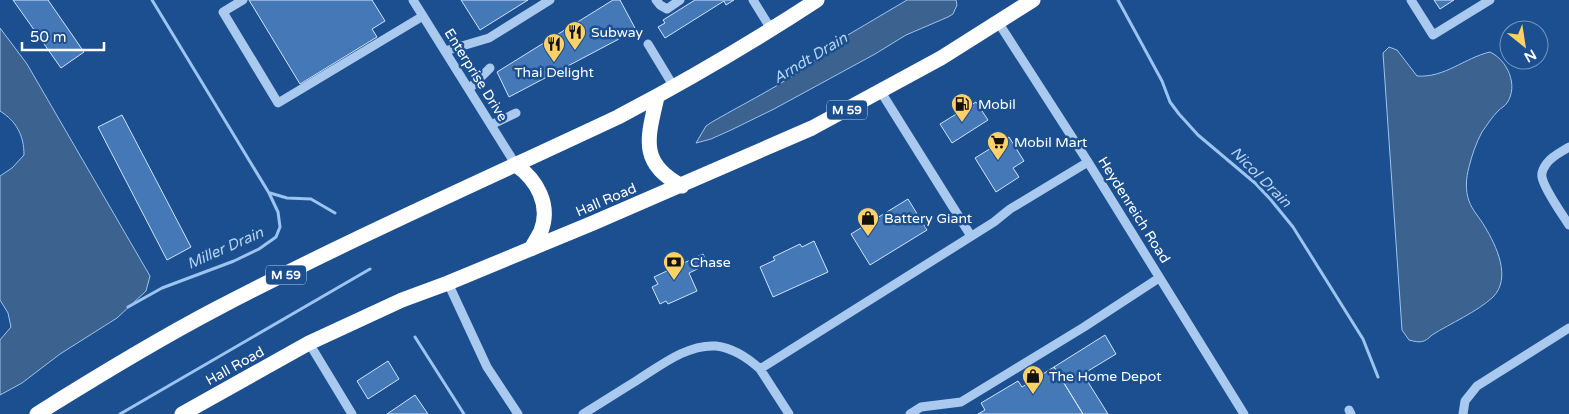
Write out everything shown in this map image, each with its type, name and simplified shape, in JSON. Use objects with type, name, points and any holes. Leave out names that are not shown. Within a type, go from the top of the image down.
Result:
[{"type":"highway","name":"M 59","points":[[37,414],[147,347],[217,309],[657,96],[817,0]]},
{"type":"highway","name":"Hall Road","points":[[187,413],[309,343],[402,300],[448,283],[682,186],[812,128],[941,58],[1034,0]]},
{"type":"highway","points":[[657,96],[649,132],[651,154],[660,170],[668,179],[682,186]]},
{"type":"highway","points":[[516,165],[528,174],[536,185],[542,199],[544,220],[541,231],[531,249]]},
{"type":"street","points":[[243,0],[223,12],[278,103],[423,16]]},
{"type":"street","name":"Enterprise Drive","points":[[413,0],[516,165]]},
{"type":"street","points":[[445,51],[488,38],[550,0]]},
{"type":"street","points":[[656,0],[667,9],[680,0]]},
{"type":"street","points":[[752,0],[771,29]]},
{"type":"street","points":[[1411,0],[1433,35],[1490,0]]},
{"type":"street","name":"Heydenreich Road","points":[[998,22],[1088,162],[1242,411]]},
{"type":"street","points":[[648,44],[674,86]]},
{"type":"street","points":[[469,89],[490,68]]},
{"type":"street","points":[[881,92],[971,236]]},
{"type":"street","points":[[491,125],[516,113]]},
{"type":"street","points":[[1569,147],[1551,158],[1542,170],[1545,186],[1569,224]]},
{"type":"street","points":[[760,369],[971,236],[1010,209],[1088,162]]},
{"type":"street","points":[[910,414],[921,408],[960,402],[1084,327],[1159,278]]},
{"type":"street","points":[[448,283],[487,367],[518,414]]},
{"type":"street","points":[[1463,412],[1465,401],[1477,386],[1569,328]]},
{"type":"street","points":[[309,343],[352,414]]},
{"type":"street","points":[[583,414],[674,358],[700,347],[718,346],[738,353],[760,369],[789,414]]},
{"type":"street","points":[[1231,414],[1242,411]]},
{"type":"water","points":[[907,0],[956,0],[957,5],[953,14],[948,17],[906,35],[774,109],[711,139],[696,143],[706,126],[793,76],[836,42]]},
{"type":"water","points":[[0,28],[27,64],[150,276],[146,291],[117,318],[60,354],[22,383],[0,395],[0,340],[11,327],[8,313],[0,300],[0,176],[12,168],[24,155],[24,148],[21,135],[15,124],[0,111]]},
{"type":"water","points":[[1389,47],[1397,50],[1417,76],[1427,76],[1446,71],[1490,52],[1499,58],[1499,70],[1507,70],[1511,81],[1512,89],[1507,103],[1492,118],[1478,140],[1471,158],[1467,180],[1467,193],[1470,204],[1489,234],[1500,262],[1502,271],[1499,289],[1493,297],[1479,308],[1422,342],[1409,340],[1402,330],[1383,53]]},
{"type":"building","points":[[13,0],[48,0],[84,52],[61,68]]},
{"type":"building","points":[[249,0],[372,0],[385,21],[372,29],[377,37],[300,84]]},
{"type":"building","points":[[461,0],[528,0],[480,30]]},
{"type":"building","points":[[613,0],[620,0],[636,30],[509,97],[497,72]]},
{"type":"building","points":[[695,0],[734,0],[726,5],[724,1],[665,38],[658,27],[665,23],[663,20]]},
{"type":"building","points":[[1434,0],[1454,0],[1440,9]]},
{"type":"building","points":[[976,102],[988,120],[952,143],[940,124]]},
{"type":"building","points":[[122,115],[191,247],[167,260],[98,127]]},
{"type":"building","points":[[1009,137],[1024,161],[1013,168],[1019,177],[996,192],[975,158]]},
{"type":"building","points":[[908,199],[927,230],[870,265],[851,234]]},
{"type":"building","points":[[814,241],[828,272],[773,297],[760,267],[775,260],[773,257],[800,244],[802,247]]},
{"type":"building","name":"Chase","points":[[703,254],[708,264],[689,273],[697,291],[668,304],[666,301],[660,304],[652,287],[658,284],[654,277]]},
{"type":"building","points":[[1105,335],[1116,354],[1083,374],[1108,414],[1083,414],[1054,367]]},
{"type":"building","points":[[388,361],[399,379],[368,399],[357,381]]},
{"type":"building","name":"The Home Depot","points":[[1054,367],[1083,414],[978,414],[985,410],[981,403],[1018,381],[1022,387]]},
{"type":"building","points":[[415,395],[428,414],[387,414]]},
{"type":"waterway","name":"Miller Drain","points":[[128,307],[162,288],[234,261],[259,249],[276,237],[280,227],[278,212],[269,193],[152,0]]},
{"type":"waterway","name":"Nicol Drain","points":[[1118,0],[1162,81],[1170,102],[1179,114],[1198,135],[1255,183],[1293,227],[1363,339],[1378,377]]},
{"type":"waterway","name":"Arndt Drain","points":[[270,193],[287,198],[311,199],[335,213]]},
{"type":"waterway","points":[[120,414],[370,269]]},
{"type":"waterway","name":"Arndt Drain","points":[[415,337],[464,414]]},
{"type":"place","name":"Subway","points":[[575,51]]},
{"type":"place","name":"Thai Delight","points":[[554,63]]},
{"type":"place","name":"Mobil","points":[[962,123]]},
{"type":"place","name":"Mobil Mart","points":[[998,161]]},
{"type":"place","name":"Battery Giant","points":[[868,237]]},
{"type":"place","name":"Chase","points":[[674,281]]},
{"type":"place","name":"The Home Depot","points":[[1033,395]]}]
